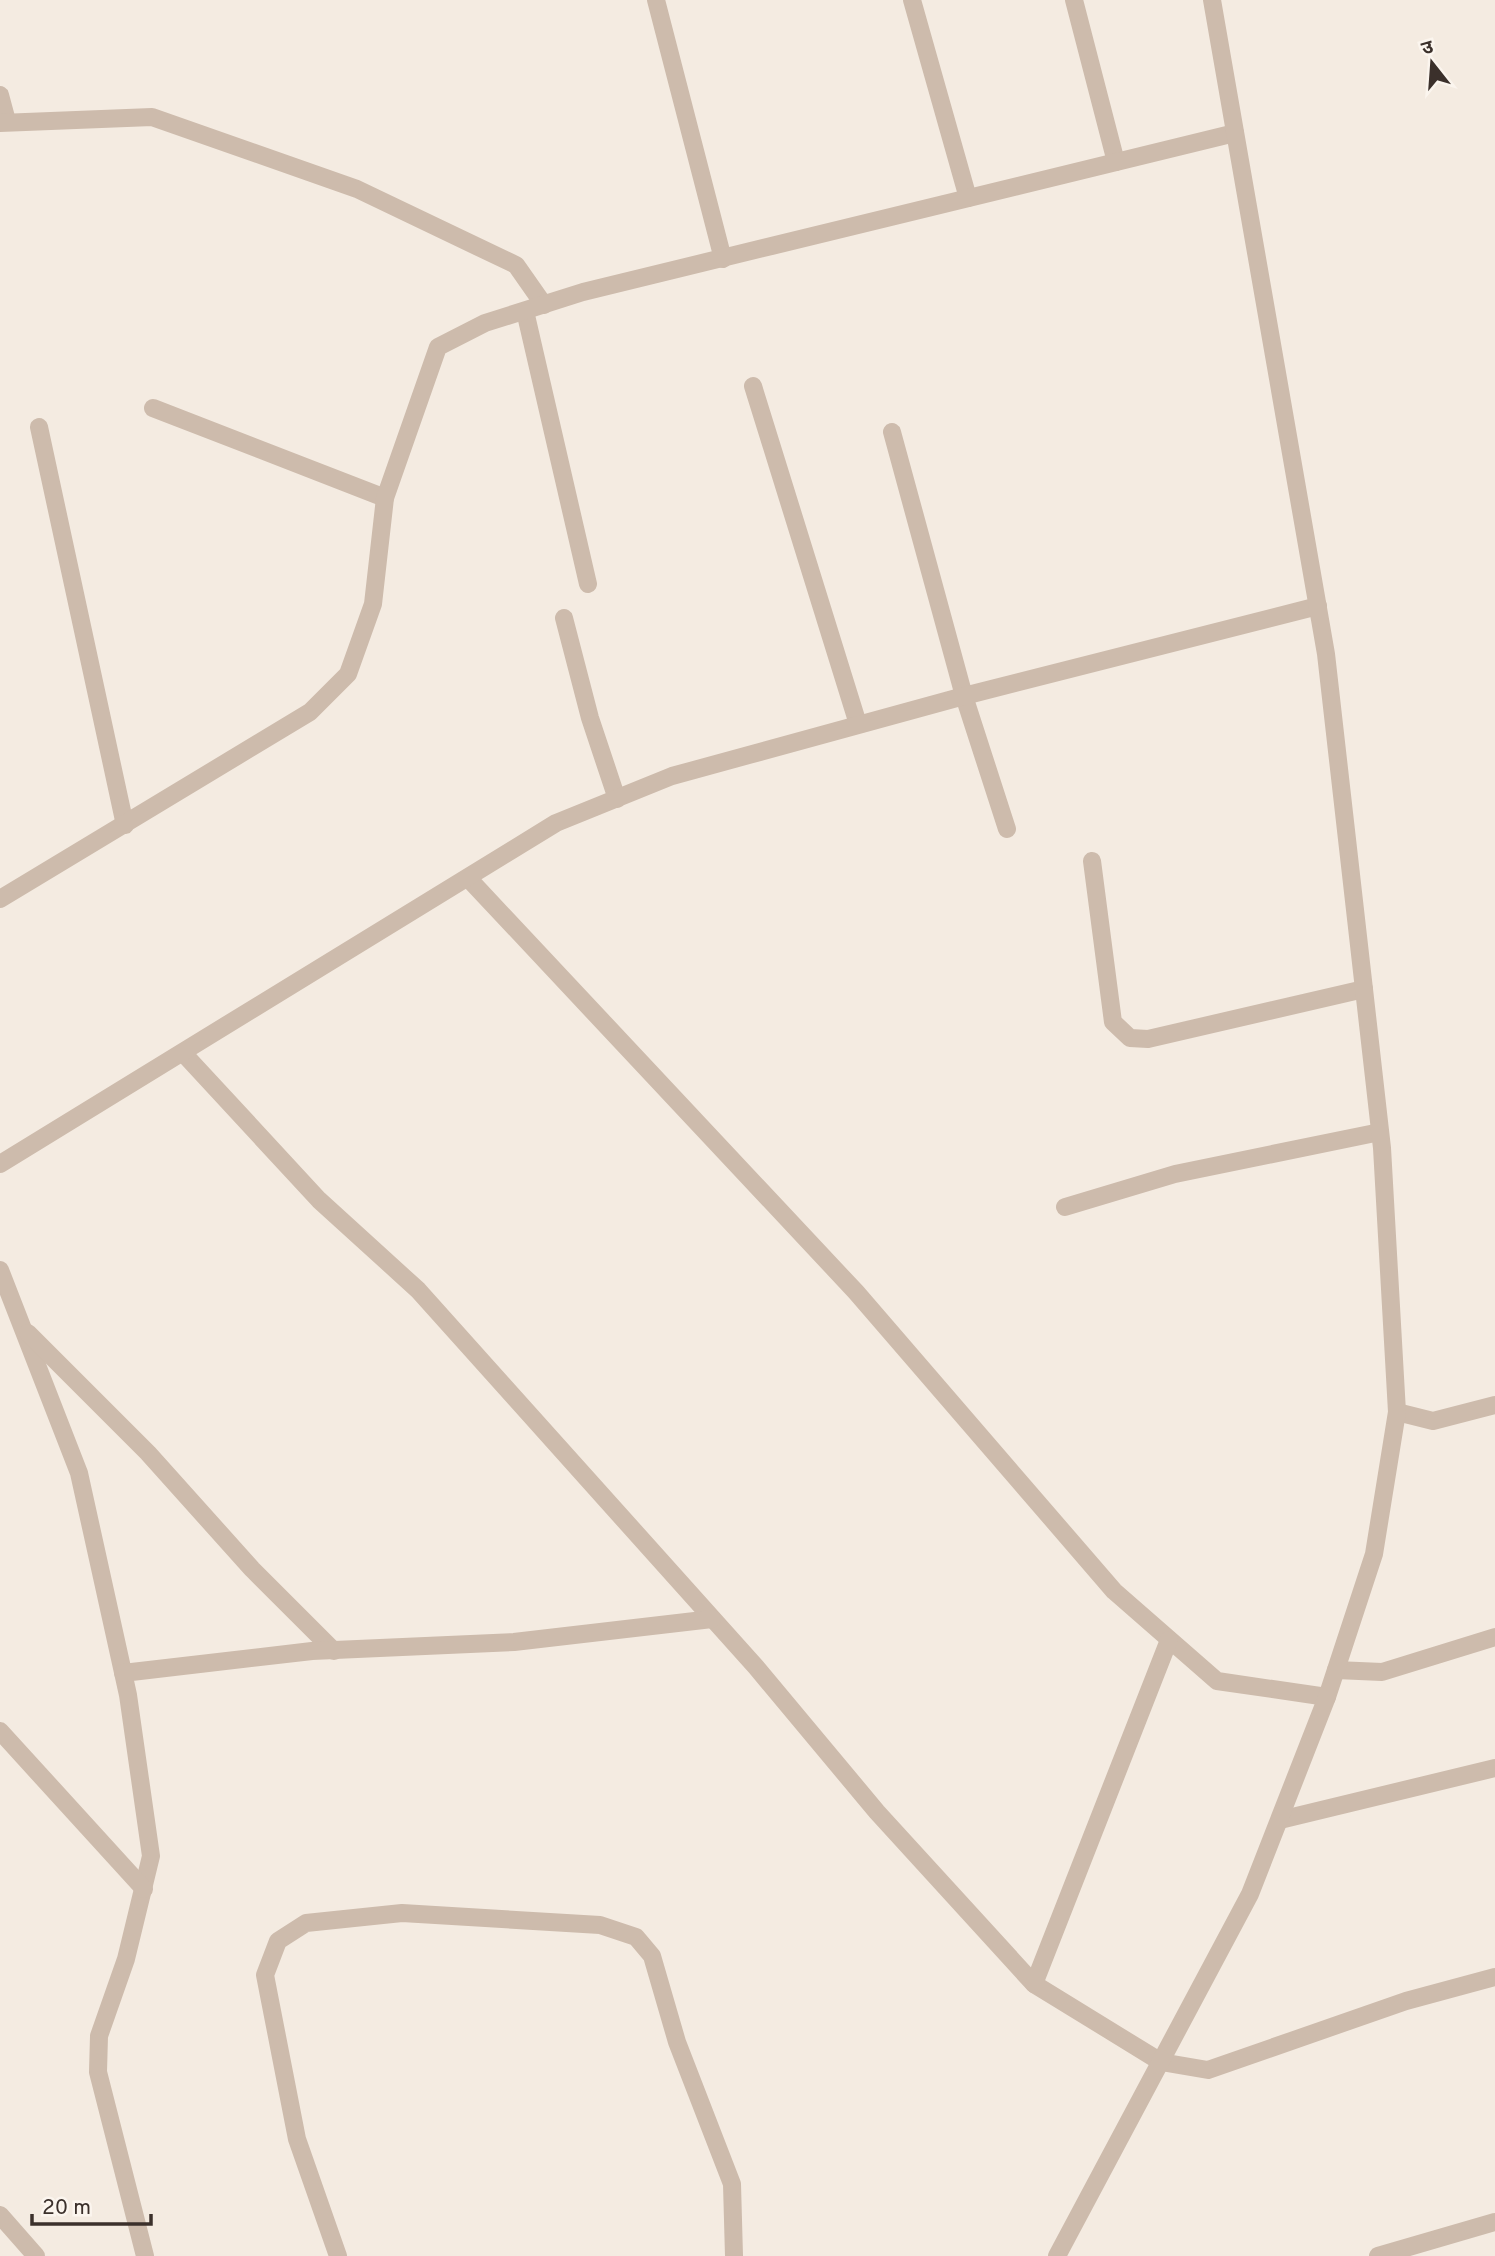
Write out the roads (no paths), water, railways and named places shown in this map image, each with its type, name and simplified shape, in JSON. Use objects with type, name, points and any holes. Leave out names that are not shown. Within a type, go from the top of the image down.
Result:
[{"type":"street","points":[[656,0],[723,258]]},
{"type":"street","points":[[912,0],[968,198]]},
{"type":"street","points":[[1074,0],[1116,162]]},
{"type":"street","points":[[1057,2256],[1250,1894],[1280,1820],[1327,1698],[1374,1554],[1396,1412],[1380,1132],[1318,606],[1212,0]]},
{"type":"street","points":[[0,94],[4,122],[152,117],[369,195],[516,265],[544,305]]},
{"type":"street","points":[[0,900],[310,712],[348,674],[373,604],[385,498],[438,347],[485,323],[544,305],[723,258],[1235,133]]},
{"type":"street","points":[[525,311],[588,584]]},
{"type":"street","points":[[753,386],[858,724]]},
{"type":"street","points":[[153,408],[385,498]]},
{"type":"street","points":[[38,427],[125,825]]},
{"type":"street","points":[[892,432],[964,696],[1007,830]]},
{"type":"street","points":[[0,1164],[184,1054],[556,823],[672,776],[964,696],[1318,606]]},
{"type":"street","points":[[564,618],[590,718],[617,799]]},
{"type":"street","points":[[1092,861],[1113,1022],[1130,1038],[1148,1039],[1364,989]]},
{"type":"street","points":[[468,878],[856,1292],[1114,1591],[1217,1681],[1327,1698]]},
{"type":"street","points":[[184,1054],[319,1200],[418,1290],[712,1619],[877,1812],[1034,1984],[1161,2062],[1208,2070],[1406,2001],[1495,1977]]},
{"type":"street","points":[[1065,1207],[1175,1174],[1380,1132]]},
{"type":"street","points":[[0,1270],[79,1472],[123,1672],[151,1856],[126,1959],[99,2036],[98,2073],[145,2256]]},
{"type":"street","points":[[23,1328],[148,1453],[252,1569],[334,1651]]},
{"type":"street","points":[[1396,1412],[1433,1421],[1495,1405]]},
{"type":"street","points":[[123,1672],[334,1651],[514,1642],[712,1619]]},
{"type":"street","points":[[1336,1670],[1382,1672],[1495,1637]]},
{"type":"street","points":[[1034,1984],[1169,1640]]},
{"type":"street","points":[[0,1731],[145,1889]]},
{"type":"street","points":[[1280,1820],[1495,1768]]},
{"type":"street","points":[[338,2256],[297,2138],[265,1975],[278,1941],[306,1923],[402,1913],[600,1925],[636,1937],[652,1956],[677,2042],[732,2184],[734,2256]]},
{"type":"street","points":[[0,2215],[36,2256]]},
{"type":"street","points":[[1378,2256],[1495,2222]]}]
